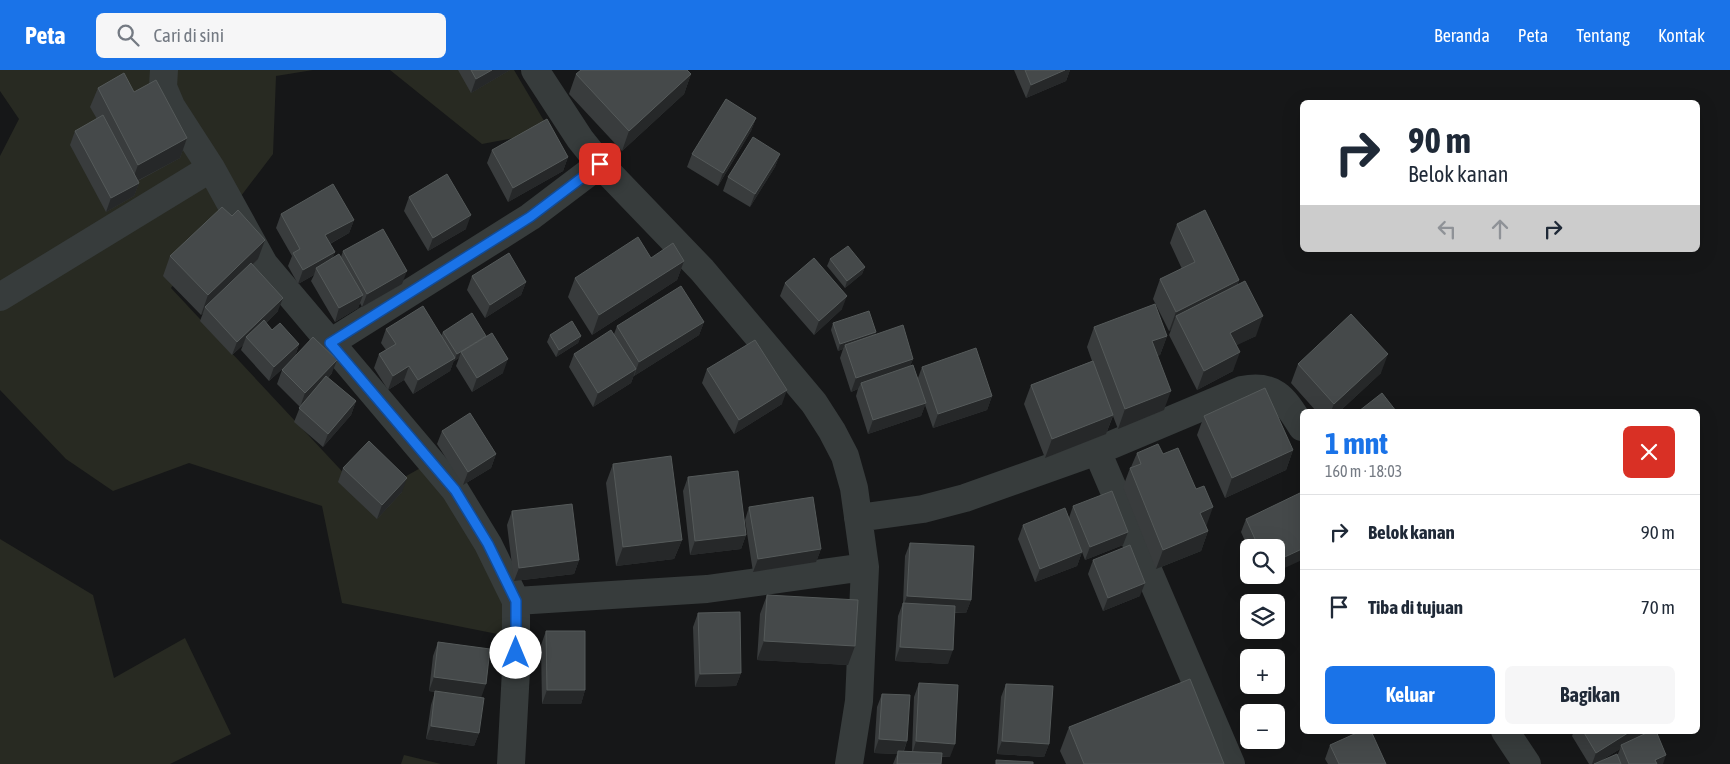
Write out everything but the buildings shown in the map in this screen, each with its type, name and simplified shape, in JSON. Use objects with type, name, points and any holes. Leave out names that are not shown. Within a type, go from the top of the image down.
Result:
[{"type":"street","points":[[164,70],[163,87],[171,106],[211,168],[264,264],[455,490],[488,544],[516,601],[516,680],[511,764]]},
{"type":"street","points":[[535,70],[580,139],[600,164],[702,270],[814,403],[845,456],[854,488],[865,567],[860,701],[849,764]]},
{"type":"street","points":[[330,343],[530,217],[600,164]]},
{"type":"street","points":[[0,297],[211,168]]},
{"type":"street","points":[[858,518],[924,509],[965,498],[1097,451],[1242,390],[1252,388],[1271,390],[1279,396],[1300,424]]},
{"type":"street","points":[[1097,451],[1231,764]]},
{"type":"street","points":[[516,601],[708,589],[865,567]]},
{"type":"street","points":[[1507,734],[1527,764]]},
{"type":"shaded area","points":[[0,70],[313,70],[276,76],[273,154],[171,288],[367,498],[433,461],[527,640],[342,603],[322,506],[189,463],[113,491],[66,459],[0,390],[0,156],[19,119],[0,91]]},
{"type":"shaded area","points":[[390,70],[514,70],[550,131],[482,144]]},
{"type":"shaded area","points":[[0,539],[93,595],[114,678],[185,638],[231,734],[170,764],[0,764]]},
{"type":"shaded area","points":[[404,755],[441,764],[401,764]]},
{"type":"route","points":[[516,653],[516,601],[488,544],[455,490],[330,343],[530,217],[600,164]]}]
